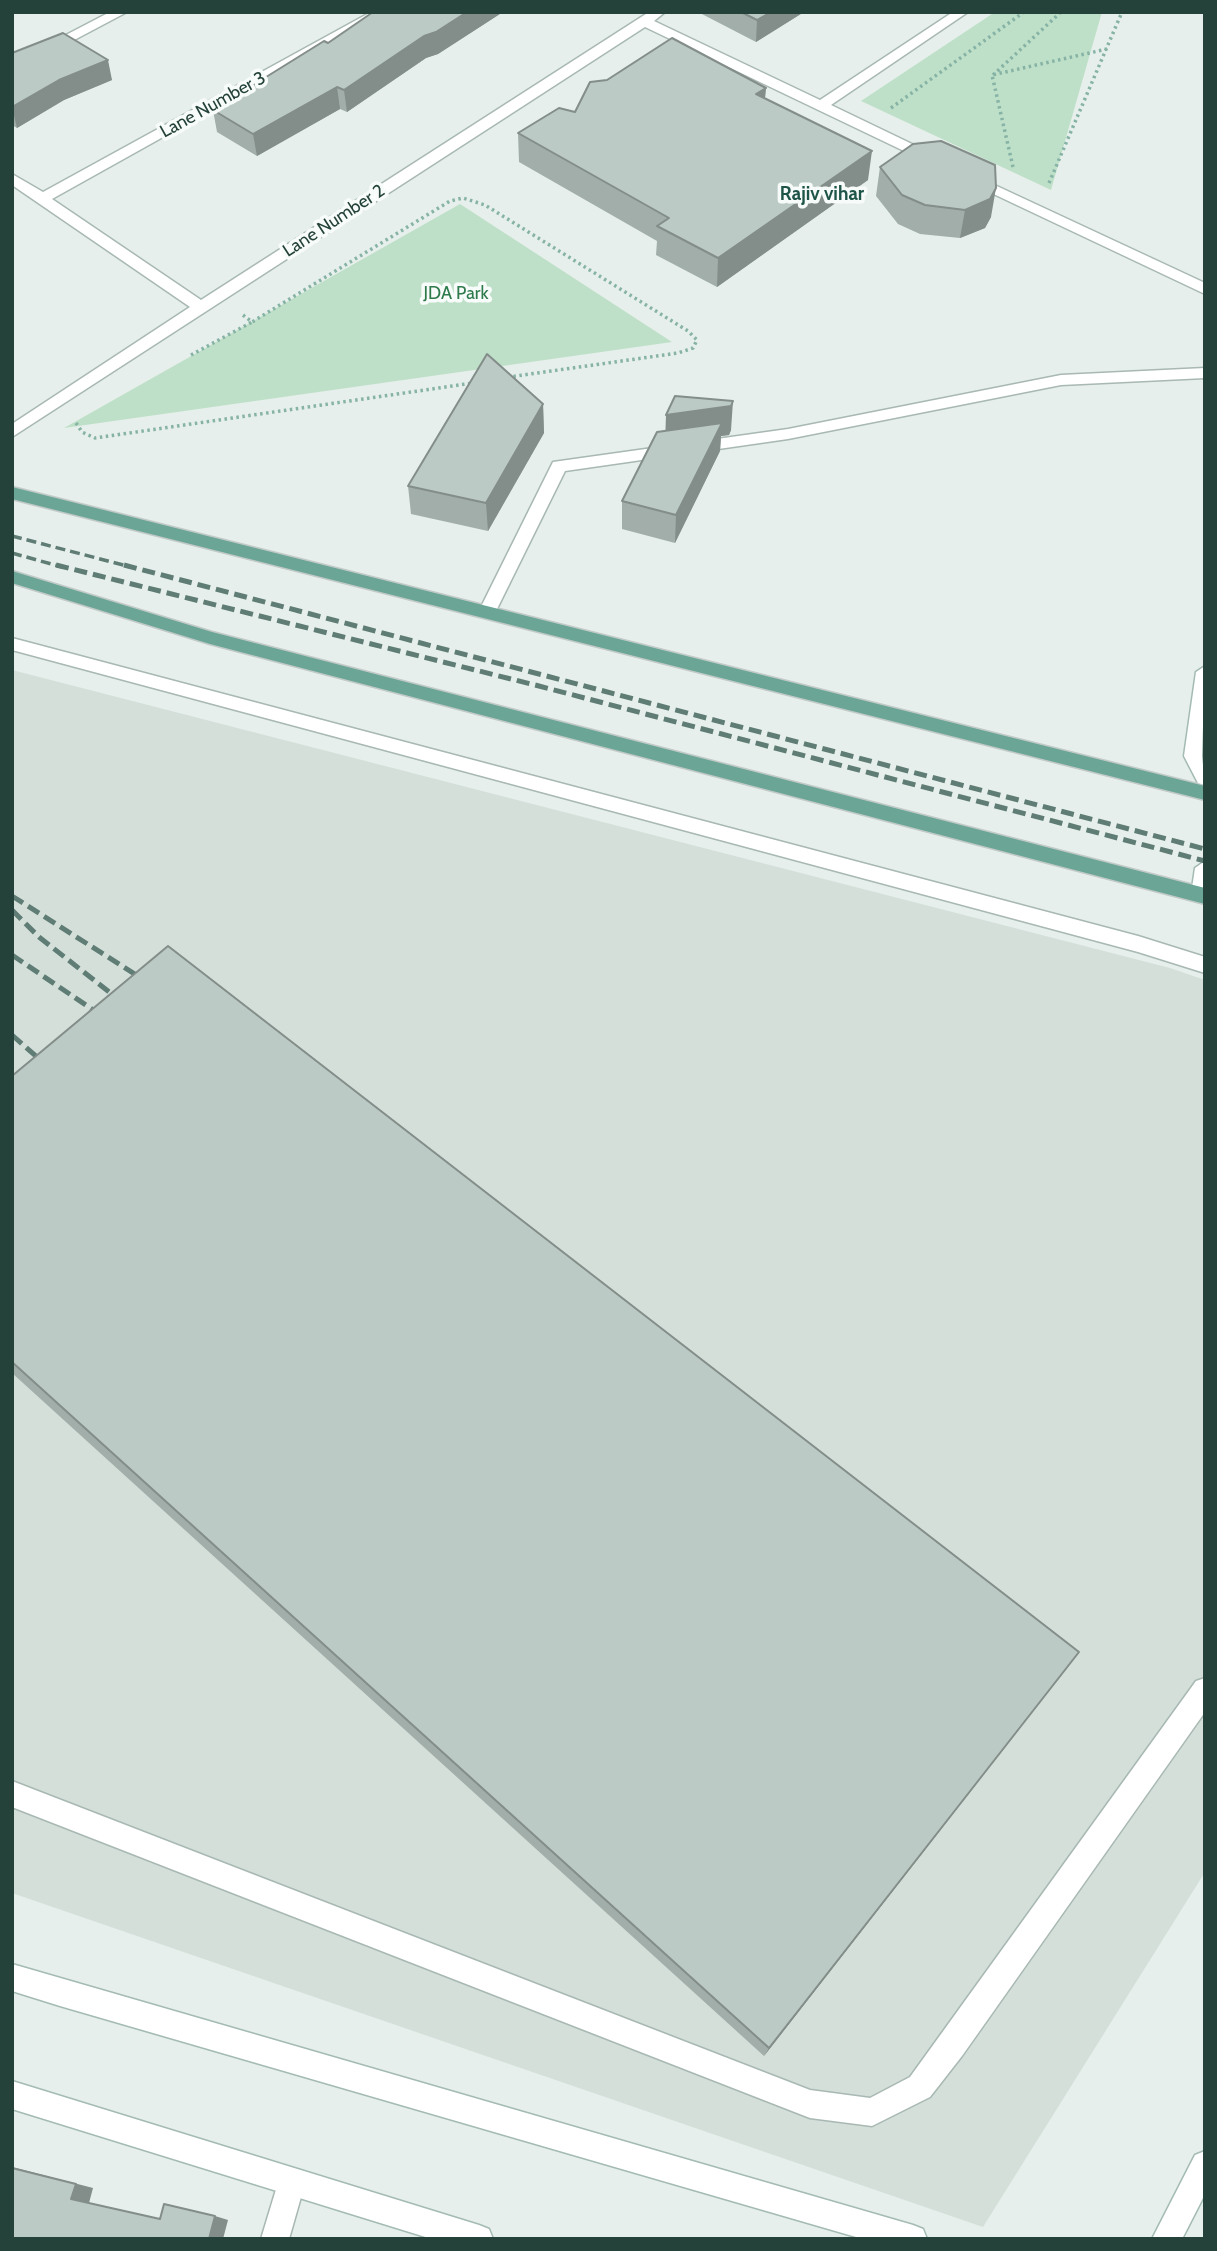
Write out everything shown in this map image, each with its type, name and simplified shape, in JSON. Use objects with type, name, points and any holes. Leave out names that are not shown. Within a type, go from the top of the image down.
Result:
[{"type":"main road","points":[[12,492],[1205,793]]},
{"type":"main road","points":[[12,577],[210,638],[1203,895]]},
{"type":"street","points":[[12,69],[121,12]]},
{"type":"street","name":"Lane Number 3","points":[[45,197],[381,12]]},
{"type":"street","name":"Lane Number 2","points":[[12,432],[217,296],[659,12]]},
{"type":"street","points":[[820,106],[962,12]]},
{"type":"street","points":[[643,21],[1205,289]]},
{"type":"street","points":[[12,177],[45,197],[201,307]]},
{"type":"street","points":[[488,611],[559,466],[788,434],[1061,380],[1205,373]]},
{"type":"street","points":[[12,644],[1125,941],[1205,965]]},
{"type":"street","points":[[1205,672],[1193,756],[1205,778]]},
{"type":"street","points":[[1203,895],[1205,868]]},
{"type":"street","points":[[12,1794],[810,2104],[872,2112],[920,2087],[1205,1690]]},
{"type":"street","points":[[12,1977],[913,2239]]},
{"type":"street","points":[[12,2095],[479,2239]]},
{"type":"street","points":[[1166,2239],[1205,2165]]},
{"type":"street","points":[[275,2239],[291,2183]]},
{"type":"path","points":[[894,112],[891,109],[895,103],[1024,12]]},
{"type":"path","points":[[992,75],[1061,12]]},
{"type":"path","points":[[1046,190],[1122,12]]},
{"type":"path","points":[[992,75],[1107,49]]},
{"type":"path","points":[[992,75],[1015,174],[1003,168]]},
{"type":"path","points":[[181,360],[252,322],[450,201],[463,198],[485,205],[688,331],[697,340],[693,348],[678,353],[502,379]]},
{"type":"path","points":[[217,296],[252,322]]},
{"type":"path","points":[[82,415],[76,426],[95,438],[474,383]]},
{"type":"shaded area","points":[[12,670],[1170,968],[1205,980],[1205,1872],[983,2227],[12,1893]]},
{"type":"green space","points":[[995,12],[1102,12],[1051,190],[861,101]]},
{"type":"green space","name":"JDA Park","points":[[460,204],[672,342],[64,428]]},
{"type":"building","points":[[373,12],[467,12],[436,32],[424,36],[344,90],[337,87],[253,134],[213,110],[324,41],[328,43]]},
{"type":"building","points":[[741,12],[771,12],[757,20]]},
{"type":"building","points":[[63,33],[108,60],[59,80],[12,107],[12,53]]},
{"type":"building","points":[[672,38],[766,88],[756,94],[872,151],[718,258],[657,226],[669,218],[518,133],[559,108],[575,112],[590,82],[607,80]]},
{"type":"building","points":[[941,141],[995,165],[996,188],[990,199],[965,210],[925,205],[902,195],[880,167],[913,144]]},
{"type":"building","points":[[487,354],[543,404],[486,503],[408,486]]},
{"type":"building","points":[[675,396],[733,401],[731,406],[666,415]]},
{"type":"building","points":[[722,423],[676,515],[622,501],[657,432]]},
{"type":"building","points":[[168,946],[1079,1652],[769,2048],[12,1362],[12,1076]]},
{"type":"building","points":[[12,2168],[76,2184],[71,2199],[160,2219],[164,2204],[215,2216],[209,2239],[12,2239]]},
{"type":"railway","points":[[12,536],[131,567]]},
{"type":"railway","points":[[12,553],[62,567]]},
{"type":"railway","points":[[56,565],[539,686],[1205,861]]},
{"type":"railway","points":[[124,565],[1205,849]]},
{"type":"railway","points":[[12,896],[152,985]]},
{"type":"railway","points":[[12,910],[39,937],[127,1006]]},
{"type":"railway","points":[[12,955],[108,1020]]},
{"type":"railway","points":[[12,1035],[47,1066]]},
{"type":"district","name":"Rajiv vihar","points":[[822,194]]}]
